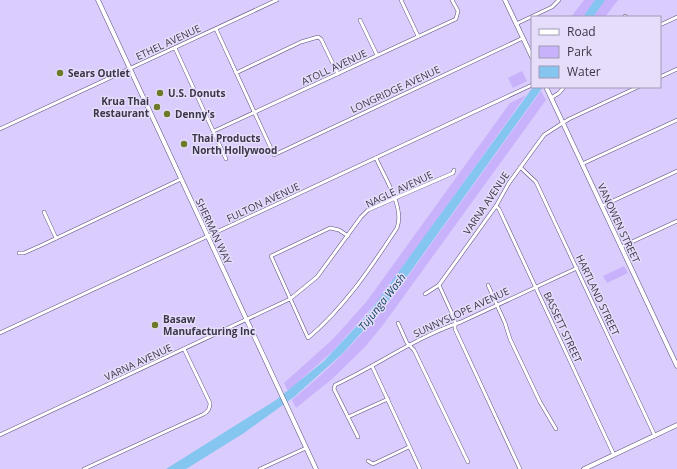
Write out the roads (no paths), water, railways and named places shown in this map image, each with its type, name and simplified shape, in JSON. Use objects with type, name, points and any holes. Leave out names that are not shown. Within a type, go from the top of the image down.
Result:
[{"type":"main road","name":"SHERMAN WAY","points":[[98,0],[316,469]]},
{"type":"main road","points":[[505,0],[531,55]]},
{"type":"main road","name":"VANOWEN STREET","points":[[546,88],[677,366]]},
{"type":"main road","points":[[584,469],[677,425]]},
{"type":"street","name":"ETHEL AVENUE","points":[[0,129],[277,0]]},
{"type":"street","points":[[401,0],[418,36]]},
{"type":"street","name":"ATOLL AVENUE","points":[[214,131],[456,19],[458,14],[452,0]]},
{"type":"street","points":[[533,16],[552,7],[559,0]]},
{"type":"street","points":[[516,24],[531,17]]},
{"type":"street","points":[[661,25],[677,17]]},
{"type":"street","points":[[360,20],[377,55]]},
{"type":"street","points":[[216,29],[255,113]]},
{"type":"street","points":[[236,73],[301,42],[318,36],[321,39],[338,74]]},
{"type":"street","name":"LONGRIDGE AVENUE","points":[[255,113],[274,154],[523,38]]},
{"type":"street","points":[[175,48],[226,159]]},
{"type":"street","points":[[661,77],[677,69]]},
{"type":"street","name":"FULTON AVENUE","points":[[0,333],[531,85]]},
{"type":"street","points":[[551,98],[559,93],[563,88]]},
{"type":"street","points":[[563,123],[636,88]]},
{"type":"street","points":[[582,164],[677,120]]},
{"type":"street","name":"VARNA AVENUE","points":[[425,294],[439,285],[496,206],[520,168],[544,135],[563,123]]},
{"type":"street","points":[[348,236],[339,230],[330,228],[271,256],[308,338],[334,312],[358,284],[397,228],[399,212],[376,158]]},
{"type":"street","name":"HARTLAND STREET","points":[[520,168],[536,182],[655,436]]},
{"type":"street","name":"NAGLE AVENUE","points":[[348,236],[365,213],[371,208],[452,173],[454,170]]},
{"type":"street","points":[[602,206],[677,171]]},
{"type":"street","points":[[19,253],[24,253],[181,179]]},
{"type":"street","name":"BASSETT STREET","points":[[496,206],[499,209],[536,287],[614,455]]},
{"type":"street","points":[[44,212],[56,238]]},
{"type":"street","points":[[621,247],[677,221]]},
{"type":"street","name":"VARNA AVENUE","points":[[0,435],[290,299],[317,277],[348,236]]},
{"type":"street","name":"SUNNYSLOPE AVENUE","points":[[348,417],[334,386],[419,340],[577,268]]},
{"type":"street","points":[[439,285],[455,320],[454,324],[520,469]]},
{"type":"street","points":[[488,285],[540,402],[556,429]]},
{"type":"street","points":[[398,323],[410,346],[414,350],[468,462]]},
{"type":"street","points":[[84,469],[204,414],[210,408],[210,403],[184,349]]},
{"type":"street","points":[[372,366],[420,469]]},
{"type":"street","points":[[358,437],[348,417],[388,399]]},
{"type":"street","points":[[368,461],[371,464],[409,447]]},
{"type":"street","points":[[262,468],[306,448]]},
{"type":"water","points":[[595,0],[605,0],[594,16],[584,16]]},
{"type":"water","name":"Tujunga Wash","points":[[532,88],[542,88],[398,289],[343,353],[294,397],[244,433],[186,469],[166,469],[276,400],[324,361],[368,314]]},
{"type":"place","name":"Sears Outlet","points":[[60,73]]},
{"type":"place","name":"U.S. Donuts","points":[[160,93]]},
{"type":"place","name":"Krua Thai Restaurant","points":[[157,107]]},
{"type":"place","name":"Denny's","points":[[167,114]]},
{"type":"place","name":"Thai Products North Hollywood","points":[[184,144]]},
{"type":"place","name":"Basaw Manufacturing Inc","points":[[155,325]]}]
